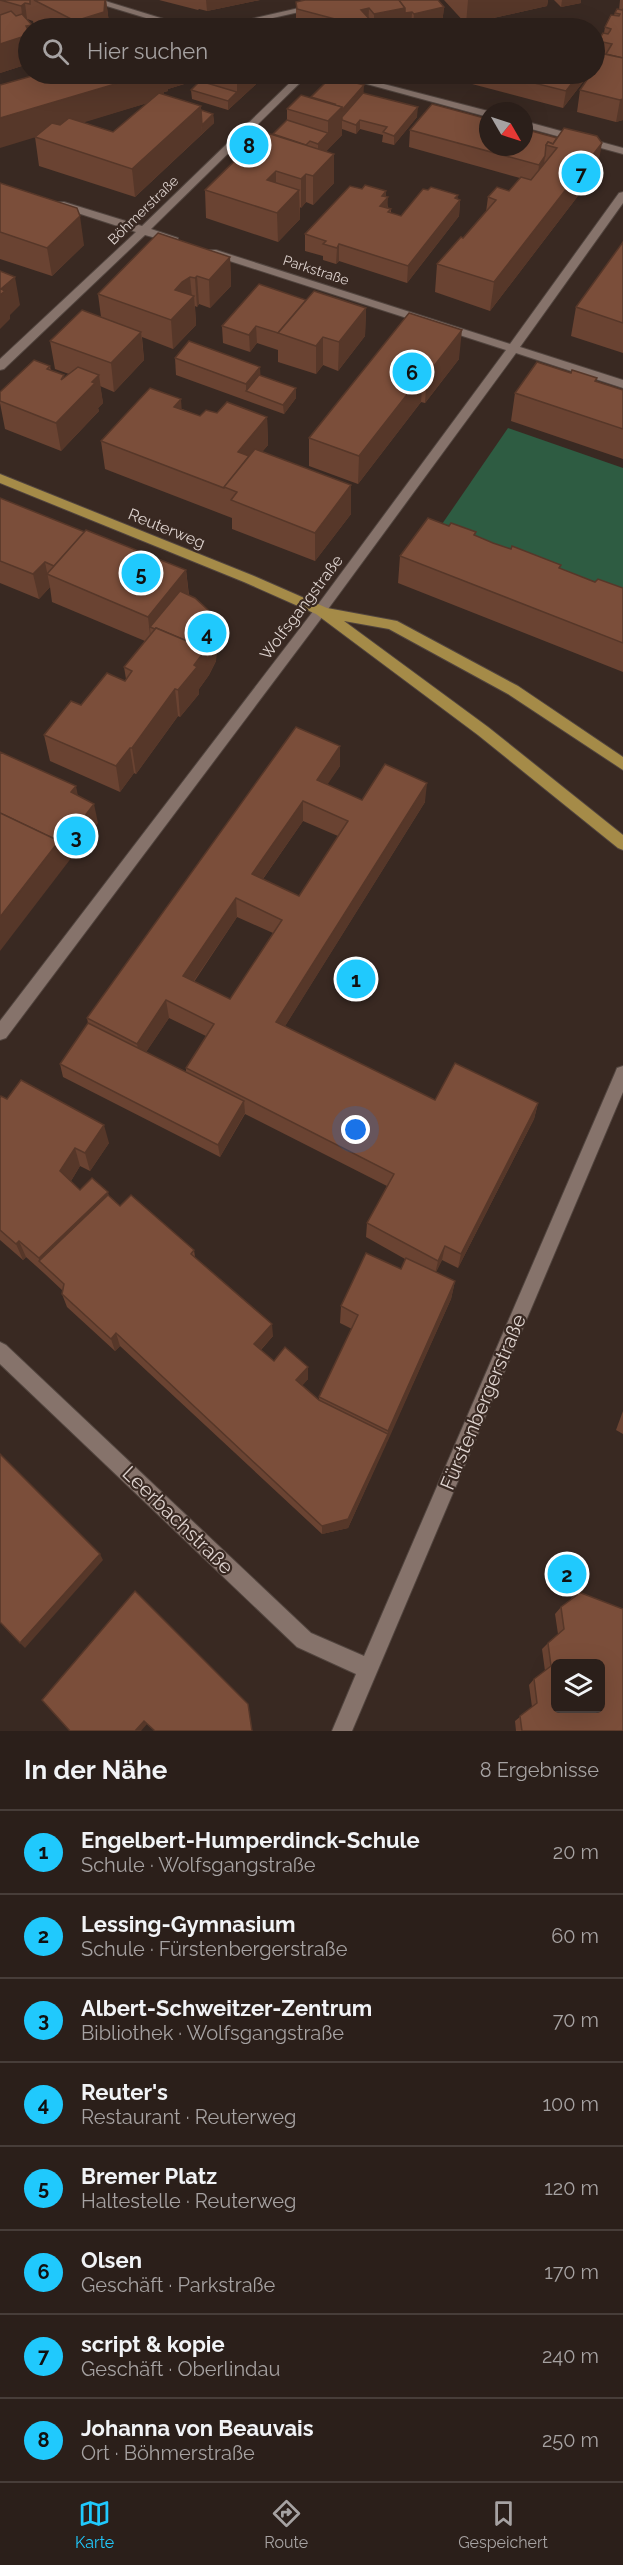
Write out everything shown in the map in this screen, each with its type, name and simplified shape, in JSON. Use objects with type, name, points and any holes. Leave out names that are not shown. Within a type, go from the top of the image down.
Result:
[{"type":"main road","name":"Reuterweg","points":[[0,478],[249,579],[321,611]]},
{"type":"main road","points":[[321,611],[392,625],[513,690],[623,764]]},
{"type":"main road","points":[[321,611],[483,731],[623,844]]},
{"type":"street","points":[[92,0],[154,18]]},
{"type":"street","points":[[262,18],[347,0]]},
{"type":"street","name":"Böhmerstraße","points":[[0,366],[144,231],[294,84]]},
{"type":"street","points":[[373,84],[479,112]]},
{"type":"street","points":[[533,126],[623,151]]},
{"type":"street","name":"Wolfsgangstraße","points":[[0,1033],[321,611],[515,348],[623,195]]},
{"type":"street","name":"Parkstraße","points":[[44,199],[623,384]]},
{"type":"street","name":"Fürstenbergerstraße","points":[[342,1731],[623,1073]]},
{"type":"street","name":"Leerbachstraße","points":[[0,1351],[304,1640],[369,1669]]},
{"type":"green space","points":[[508,428],[623,468],[623,595],[440,527]]},
{"type":"building","points":[[0,0],[30,0],[30,4],[25,3],[21,6]]},
{"type":"building","points":[[34,0],[105,0],[104,12],[85,18],[69,18]]},
{"type":"building","points":[[305,0],[399,0],[405,8],[374,14],[369,8],[361,10],[368,18],[331,18],[297,9],[296,2]]},
{"type":"building","points":[[399,0],[438,0],[444,7],[414,14],[405,13],[405,8]]},
{"type":"building","points":[[617,9],[623,9],[623,58],[606,54],[612,44],[605,42],[605,33],[608,34],[611,29],[605,27],[611,15],[619,16],[620,14],[615,13]]},
{"type":"building","points":[[11,11],[16,16],[22,14],[26,18],[18,18],[18,38],[0,44],[0,15]]},
{"type":"building","points":[[605,54],[623,58],[623,99],[580,90],[584,84],[605,84]]},
{"type":"building","points":[[18,80],[18,84],[115,84],[0,118],[0,85]]},
{"type":"building","points":[[197,84],[210,84],[237,92],[228,101],[191,90]]},
{"type":"building","points":[[324,84],[364,85],[342,110],[342,107],[335,104],[311,97]]},
{"type":"building","points":[[538,84],[571,84],[566,91]]},
{"type":"building","points":[[159,93],[201,106],[132,169],[35,137],[52,123],[60,125],[69,118],[113,132]]},
{"type":"building","points":[[363,93],[418,107],[394,136],[383,132],[387,127],[360,120],[356,125],[342,120],[342,117]]},
{"type":"building","points":[[301,95],[342,107],[328,121],[287,109]]},
{"type":"building","points":[[432,104],[479,117],[479,149],[410,130]]},
{"type":"building","points":[[201,110],[213,114],[202,125]]},
{"type":"building","points":[[287,120],[328,133],[318,144],[310,141],[306,145],[273,134]]},
{"type":"building","points":[[564,128],[597,136],[602,143],[494,282],[437,264],[496,200],[488,197],[497,187],[509,191],[521,177],[531,180],[557,148],[546,145],[548,142],[553,144]]},
{"type":"building","points":[[533,131],[557,138],[553,144],[548,142],[546,145],[545,156],[539,165],[506,156],[533,156]]},
{"type":"building","points":[[264,132],[334,154],[313,176],[306,174],[301,179],[276,171],[267,180],[299,190],[277,213],[205,190]]},
{"type":"building","points":[[0,183],[77,208],[80,216],[47,248],[0,232]]},
{"type":"building","points":[[365,185],[386,191],[382,196],[388,197],[380,206],[391,209],[388,212],[401,216],[423,189],[428,190],[431,187],[458,195],[455,198],[460,200],[408,266],[339,244],[337,248],[323,244],[326,241],[305,234],[350,186],[362,189]]},
{"type":"building","points":[[158,233],[230,257],[209,280],[197,276],[182,282],[175,290],[194,296],[171,320],[98,294]]},
{"type":"building","points":[[623,242],[623,323],[576,307]]},
{"type":"building","points":[[0,271],[15,277],[1,289],[5,291],[0,295]]},
{"type":"building","points":[[259,284],[306,300],[278,333],[256,326],[249,335],[222,326]]},
{"type":"building","points":[[314,291],[366,308],[339,342],[323,337],[316,346],[278,333]]},
{"type":"building","points":[[82,310],[141,332],[111,363],[50,341]]},
{"type":"building","points":[[409,313],[462,330],[427,375],[423,374],[359,456],[309,438]]},
{"type":"building","points":[[189,341],[260,367],[246,384],[175,358]]},
{"type":"building","points":[[34,360],[50,366],[47,369],[64,375],[61,380],[78,367],[99,375],[92,382],[95,383],[56,423],[0,401],[0,392]]},
{"type":"building","points":[[537,362],[571,373],[572,370],[597,378],[595,381],[623,390],[623,429],[515,393]]},
{"type":"building","points":[[259,375],[296,388],[283,405],[246,391]]},
{"type":"building","points":[[150,388],[181,399],[174,407],[200,416],[206,410],[217,413],[227,402],[267,417],[238,452],[249,456],[224,488],[101,441]]},
{"type":"building","points":[[255,449],[351,485],[315,533],[231,500],[237,492],[224,487]]},
{"type":"building","points":[[0,498],[85,532],[54,566],[45,562],[33,574],[0,561]]},
{"type":"building","points":[[428,518],[476,532],[474,535],[511,549],[512,546],[561,565],[559,568],[595,582],[598,579],[623,588],[623,643],[400,556]]},
{"type":"building","points":[[86,530],[186,570],[148,617],[47,574]]},
{"type":"building","points":[[180,591],[195,598],[208,610],[216,628],[215,645],[207,660],[206,649],[150,627]]},
{"type":"building","points":[[156,628],[206,649],[194,665],[197,667],[178,690],[175,689],[116,766],[44,735],[71,701],[81,705],[107,673],[125,681],[132,671],[124,667]]},
{"type":"building","points":[[296,727],[340,746],[317,780],[362,800],[385,764],[427,783],[276,1022],[435,1100],[455,1063],[538,1103],[461,1254],[445,1246],[438,1261],[367,1223],[394,1174],[186,1068],[214,1024],[166,1000],[137,1044],[87,1018]],"holes":[[[303,801],[348,821],[299,896],[252,874]],[[236,898],[282,920],[230,999],[183,976]]]},
{"type":"building","points":[[0,752],[76,786],[71,792],[94,804],[61,847],[59,841],[0,813]]},
{"type":"building","points":[[0,813],[59,841],[0,917]]},
{"type":"building","points":[[88,1023],[244,1101],[218,1145],[60,1064]]},
{"type":"building","points":[[21,1080],[104,1125],[85,1153],[75,1148],[60,1171],[80,1190],[92,1178],[108,1192],[39,1258],[19,1241],[16,1244],[0,1230],[0,1098],[1,1096],[7,1099]]},
{"type":"building","points":[[108,1195],[120,1206],[131,1195],[194,1250],[191,1254],[272,1324],[254,1344],[274,1361],[285,1347],[308,1367],[296,1380],[319,1400],[388,1434],[348,1519],[322,1526],[116,1333],[111,1339],[62,1294],[64,1284],[39,1261]]},
{"type":"building","points":[[366,1253],[401,1269],[406,1258],[455,1281],[388,1431],[319,1397],[358,1315],[341,1306]]},
{"type":"building","points":[[0,1454],[100,1554],[20,1643],[0,1622]]},
{"type":"building","points":[[135,1591],[248,1704],[252,1731],[155,1731],[144,1721],[135,1731],[70,1731],[42,1700]]},
{"type":"building","points":[[576,1591],[623,1609],[623,1731],[522,1731],[520,1716],[537,1703],[534,1679],[551,1666],[548,1643],[564,1629],[561,1607],[577,1595]]},
{"type":"place","name":"Johanna von Beauvais","points":[[249,145]]},
{"type":"place","name":"script & kopie","points":[[581,173]]},
{"type":"place","name":"Olsen","points":[[412,372]]},
{"type":"place","name":"Bremer Platz","points":[[141,573]]},
{"type":"place","name":"Reuter's","points":[[207,633]]},
{"type":"place","name":"Albert-Schweitzer-Zentrum","points":[[76,836]]},
{"type":"place","name":"Engelbert-Humperdinck-Schule","points":[[356,979]]},
{"type":"place","name":"Lessing-Gymnasium","points":[[567,1574]]}]
